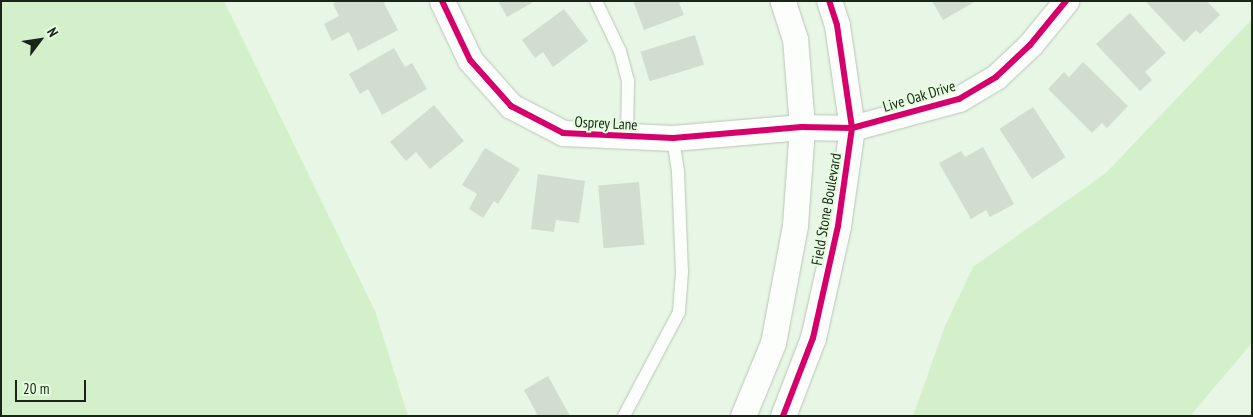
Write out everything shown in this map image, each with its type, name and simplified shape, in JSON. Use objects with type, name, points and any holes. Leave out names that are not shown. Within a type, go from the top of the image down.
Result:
[{"type":"street","name":"Osprey Lane","points":[[442,1],[470,60],[511,106],[563,133],[673,138],[802,127]]},
{"type":"street","name":"Field Stone Boulevard","points":[[744,416],[773,343],[795,225],[802,127],[795,39],[783,1]]},
{"type":"street","name":"Field Stone Boulevard","points":[[783,416],[813,338],[838,226],[852,128],[836,24],[829,1]]},
{"type":"street","name":"Live Oak Drive","points":[[802,127],[852,128],[906,115],[966,95],[996,77],[1023,51],[1066,1]]},
{"type":"lane","points":[[596,1],[620,51],[628,81],[627,137]]},
{"type":"lane","points":[[624,416],[679,312],[682,272],[678,171],[673,138]]},
{"type":"green space","points":[[1,1],[224,1],[375,311],[408,416],[1,416]]},
{"type":"green space","points":[[1252,19],[1252,343],[1190,416],[913,416],[945,326],[973,267],[1106,173]]},
{"type":"building","points":[[337,1],[383,1],[398,30],[358,51],[349,32],[332,41],[324,24],[339,16],[333,4]]},
{"type":"building","points":[[498,1],[535,1],[507,17]]},
{"type":"building","points":[[633,1],[683,1],[679,3],[684,15],[644,30]]},
{"type":"building","points":[[932,1],[976,1],[943,20]]},
{"type":"building","points":[[1145,1],[1207,1],[1220,15],[1200,34],[1196,30],[1184,42]]},
{"type":"building","points":[[564,9],[588,41],[553,67],[543,52],[535,58],[522,40]]},
{"type":"building","points":[[1130,13],[1166,53],[1145,72],[1152,80],[1140,91],[1096,44]]},
{"type":"building","points":[[695,35],[704,65],[650,81],[640,52]]},
{"type":"building","points":[[394,48],[405,67],[412,63],[427,89],[382,115],[368,89],[360,94],[349,74]]},
{"type":"building","points":[[1083,62],[1128,106],[1107,128],[1102,123],[1092,133],[1048,89],[1064,72],[1069,77]]},
{"type":"building","points":[[434,105],[464,141],[430,169],[416,152],[406,161],[390,142]]},
{"type":"building","points":[[1033,107],[1066,157],[1032,179],[999,129]]},
{"type":"building","points":[[983,147],[1014,204],[990,217],[986,210],[971,219],[939,163],[961,151],[965,157]]},
{"type":"building","points":[[485,148],[520,169],[498,204],[494,201],[483,218],[469,209],[477,194],[462,185]]},
{"type":"building","points":[[538,174],[585,181],[579,223],[556,220],[554,232],[531,229]]},
{"type":"building","points":[[639,182],[644,245],[604,248],[598,186]]},
{"type":"building","points":[[548,376],[570,416],[534,416],[537,414],[524,390]]},
{"type":"cycle path","points":[[442,1],[470,60],[511,106],[563,133],[673,138],[802,127],[852,128],[959,99],[996,77],[1030,45],[1066,1]]},
{"type":"cycle path","points":[[783,416],[813,338],[838,226],[852,128],[837,25],[829,1]]}]
